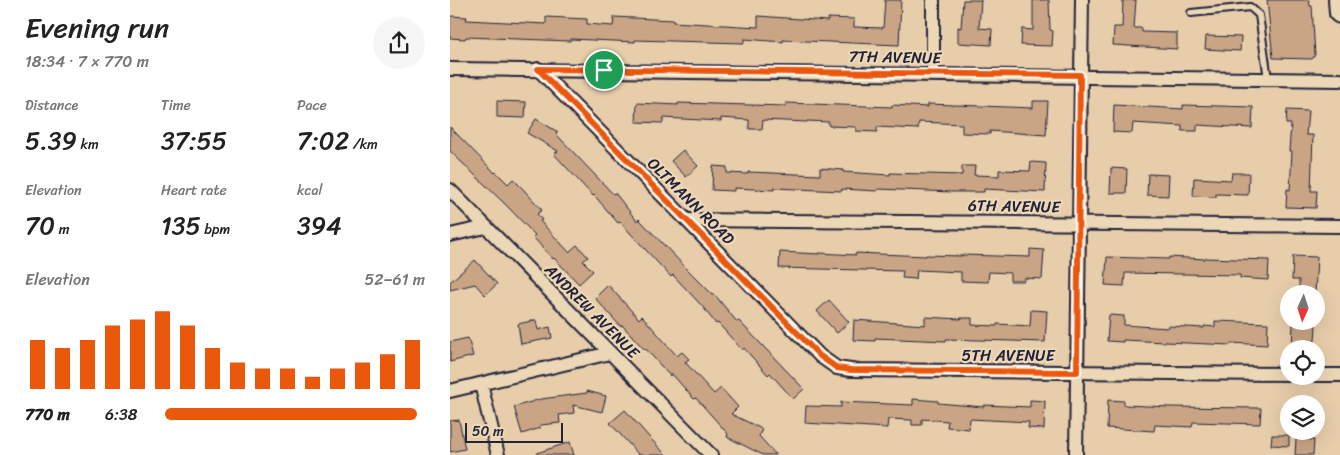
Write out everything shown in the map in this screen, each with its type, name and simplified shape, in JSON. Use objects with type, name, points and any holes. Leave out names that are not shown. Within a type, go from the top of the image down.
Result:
[{"type":"main road","points":[[1339,0],[1340,13]]},
{"type":"street","points":[[933,0],[933,74]]},
{"type":"street","points":[[1076,455],[1082,0]]},
{"type":"street","name":"7TH AVENUE","points":[[450,69],[1080,75],[1340,80]]},
{"type":"street","name":"OLTMANN ROAD","points":[[538,69],[820,356]]},
{"type":"street","name":"ANDREW AVENUE","points":[[450,190],[711,455]]},
{"type":"street","name":"6TH AVENUE","points":[[687,220],[1340,226]]},
{"type":"street","points":[[450,235],[486,227]]},
{"type":"street","points":[[450,391],[610,353]]},
{"type":"street","name":"5TH AVENUE","points":[[820,356],[837,368],[851,370],[1280,374]]},
{"type":"street","points":[[1325,375],[1340,375]]},
{"type":"street","points":[[481,384],[498,455]]},
{"type":"lane","points":[[1191,13],[1250,7],[1259,15],[1268,79]]},
{"type":"building","points":[[885,0],[901,0],[899,45],[744,39],[744,43],[450,38],[450,16],[467,17],[466,20],[546,24],[546,17],[587,19],[587,24],[613,26],[614,17],[758,27],[758,16],[828,21],[828,18],[854,19],[854,27],[883,28]]},
{"type":"building","points":[[963,0],[981,0],[979,28],[992,29],[991,45],[958,43],[958,27],[961,28]]},
{"type":"building","points":[[1033,0],[1049,0],[1050,30],[1053,31],[1052,46],[1021,45],[1022,29],[1033,30]]},
{"type":"building","points":[[1123,0],[1136,0],[1134,28],[1142,28],[1142,32],[1177,33],[1177,49],[1113,45],[1114,27],[1122,27]]},
{"type":"building","points":[[1267,0],[1309,0],[1310,6],[1312,6],[1315,55],[1312,59],[1273,58]]},
{"type":"building","points":[[1206,36],[1241,37],[1240,51],[1205,49]]},
{"type":"building","points":[[497,101],[526,102],[525,118],[497,117]]},
{"type":"building","points":[[1033,101],[1048,101],[1046,135],[990,131],[990,134],[962,133],[962,124],[919,122],[918,129],[877,127],[877,132],[856,131],[856,127],[829,126],[829,122],[807,121],[763,120],[762,129],[749,129],[749,120],[721,118],[721,121],[663,118],[663,123],[636,122],[637,103],[786,106],[786,103],[892,107],[892,105],[928,107],[928,104],[1033,108]]},
{"type":"building","points":[[1114,105],[1183,109],[1183,105],[1253,107],[1252,128],[1197,125],[1197,131],[1182,131],[1182,126],[1133,123],[1132,133],[1113,132]]},
{"type":"building","points":[[1287,110],[1308,111],[1306,135],[1313,135],[1311,191],[1317,191],[1316,208],[1286,207],[1287,189],[1290,190],[1292,151],[1289,151],[1291,124],[1286,124]]},
{"type":"building","points":[[536,119],[558,132],[556,134],[613,194],[615,193],[637,221],[639,219],[715,295],[737,322],[739,321],[804,389],[793,399],[770,373],[768,375],[744,348],[742,350],[718,323],[716,324],[673,275],[671,277],[554,154],[558,151],[527,133]]},
{"type":"building","points":[[450,127],[495,173],[508,184],[513,179],[523,189],[542,210],[537,214],[542,220],[540,221],[569,252],[577,245],[588,257],[583,261],[593,271],[579,284],[553,259],[533,237],[535,235],[506,205],[450,151]]},
{"type":"building","points":[[683,150],[698,166],[686,177],[671,161]]},
{"type":"building","points":[[1031,162],[1046,163],[1045,192],[984,189],[984,192],[878,189],[877,191],[842,189],[842,191],[774,188],[774,190],[734,188],[734,191],[712,190],[713,166],[727,167],[727,173],[748,174],[748,172],[820,175],[820,168],[843,170],[843,172],[890,175],[890,173],[962,175],[962,166],[975,166],[974,175],[999,176],[999,170],[1030,171]]},
{"type":"building","points":[[1111,168],[1127,169],[1126,193],[1110,193]]},
{"type":"building","points":[[1232,173],[1249,173],[1248,195],[1216,194],[1216,197],[1193,196],[1194,178],[1231,180]]},
{"type":"building","points":[[1148,174],[1169,175],[1168,196],[1147,195]]},
{"type":"building","points":[[1030,249],[1044,250],[1042,279],[1024,278],[1024,281],[1010,281],[1010,273],[989,272],[988,282],[961,281],[961,272],[917,270],[916,279],[902,278],[903,271],[779,268],[780,252],[1030,257]]},
{"type":"building","points":[[1293,256],[1317,257],[1315,285],[1299,285],[1299,280],[1292,280]]},
{"type":"building","points":[[1107,257],[1269,260],[1268,280],[1240,278],[1240,275],[1125,273],[1124,286],[1105,285]]},
{"type":"building","points":[[475,260],[497,284],[485,295],[475,284],[450,290],[450,282]]},
{"type":"building","points":[[608,285],[639,319],[642,316],[677,356],[682,352],[689,359],[685,362],[714,394],[721,388],[738,407],[731,414],[762,429],[759,436],[776,455],[763,455],[727,437],[728,434],[696,398],[694,399],[672,374],[670,376],[595,298]]},
{"type":"building","points":[[829,300],[849,322],[837,333],[817,311]]},
{"type":"building","points":[[1031,310],[1047,311],[1045,342],[875,338],[875,341],[853,340],[854,320],[925,325],[925,317],[972,318],[972,325],[1030,326]]},
{"type":"building","points":[[1109,315],[1124,316],[1124,325],[1168,328],[1168,326],[1215,327],[1215,321],[1268,323],[1267,345],[1107,341]]},
{"type":"building","points":[[536,320],[538,330],[550,327],[552,338],[521,344],[518,324]]},
{"type":"building","points":[[1293,330],[1316,330],[1315,340],[1292,340]]},
{"type":"building","points":[[468,338],[473,356],[450,362],[450,342]]},
{"type":"building","points":[[587,391],[606,396],[602,412],[573,405],[574,413],[559,415],[560,423],[540,425],[540,428],[522,434],[514,407],[541,399],[587,393]]},
{"type":"building","points":[[913,399],[984,407],[984,405],[1030,407],[1030,400],[1045,401],[1044,429],[1028,428],[1029,422],[970,419],[969,429],[947,427],[948,421],[922,419],[922,425],[912,425],[912,420],[888,419],[887,428],[805,423],[806,406],[841,407],[841,402],[913,405]]},
{"type":"building","points":[[1108,400],[1124,401],[1124,405],[1261,408],[1260,424],[1193,422],[1192,427],[1155,425],[1154,431],[1107,428]]},
{"type":"building","points":[[625,410],[666,455],[639,455],[610,423]]},
{"type":"building","points":[[459,420],[465,449],[450,452],[450,421]]},
{"type":"building","points":[[1272,435],[1280,435],[1280,440],[1289,440],[1289,446],[1271,445]]},
{"type":"building","points":[[1296,440],[1314,440],[1313,455],[1295,455]]},
{"type":"building","points":[[570,442],[574,455],[538,455],[537,453]]},
{"type":"route","points":[[538,69],[604,70],[1080,75],[1077,372],[851,370],[837,368],[820,356],[538,69]]}]
